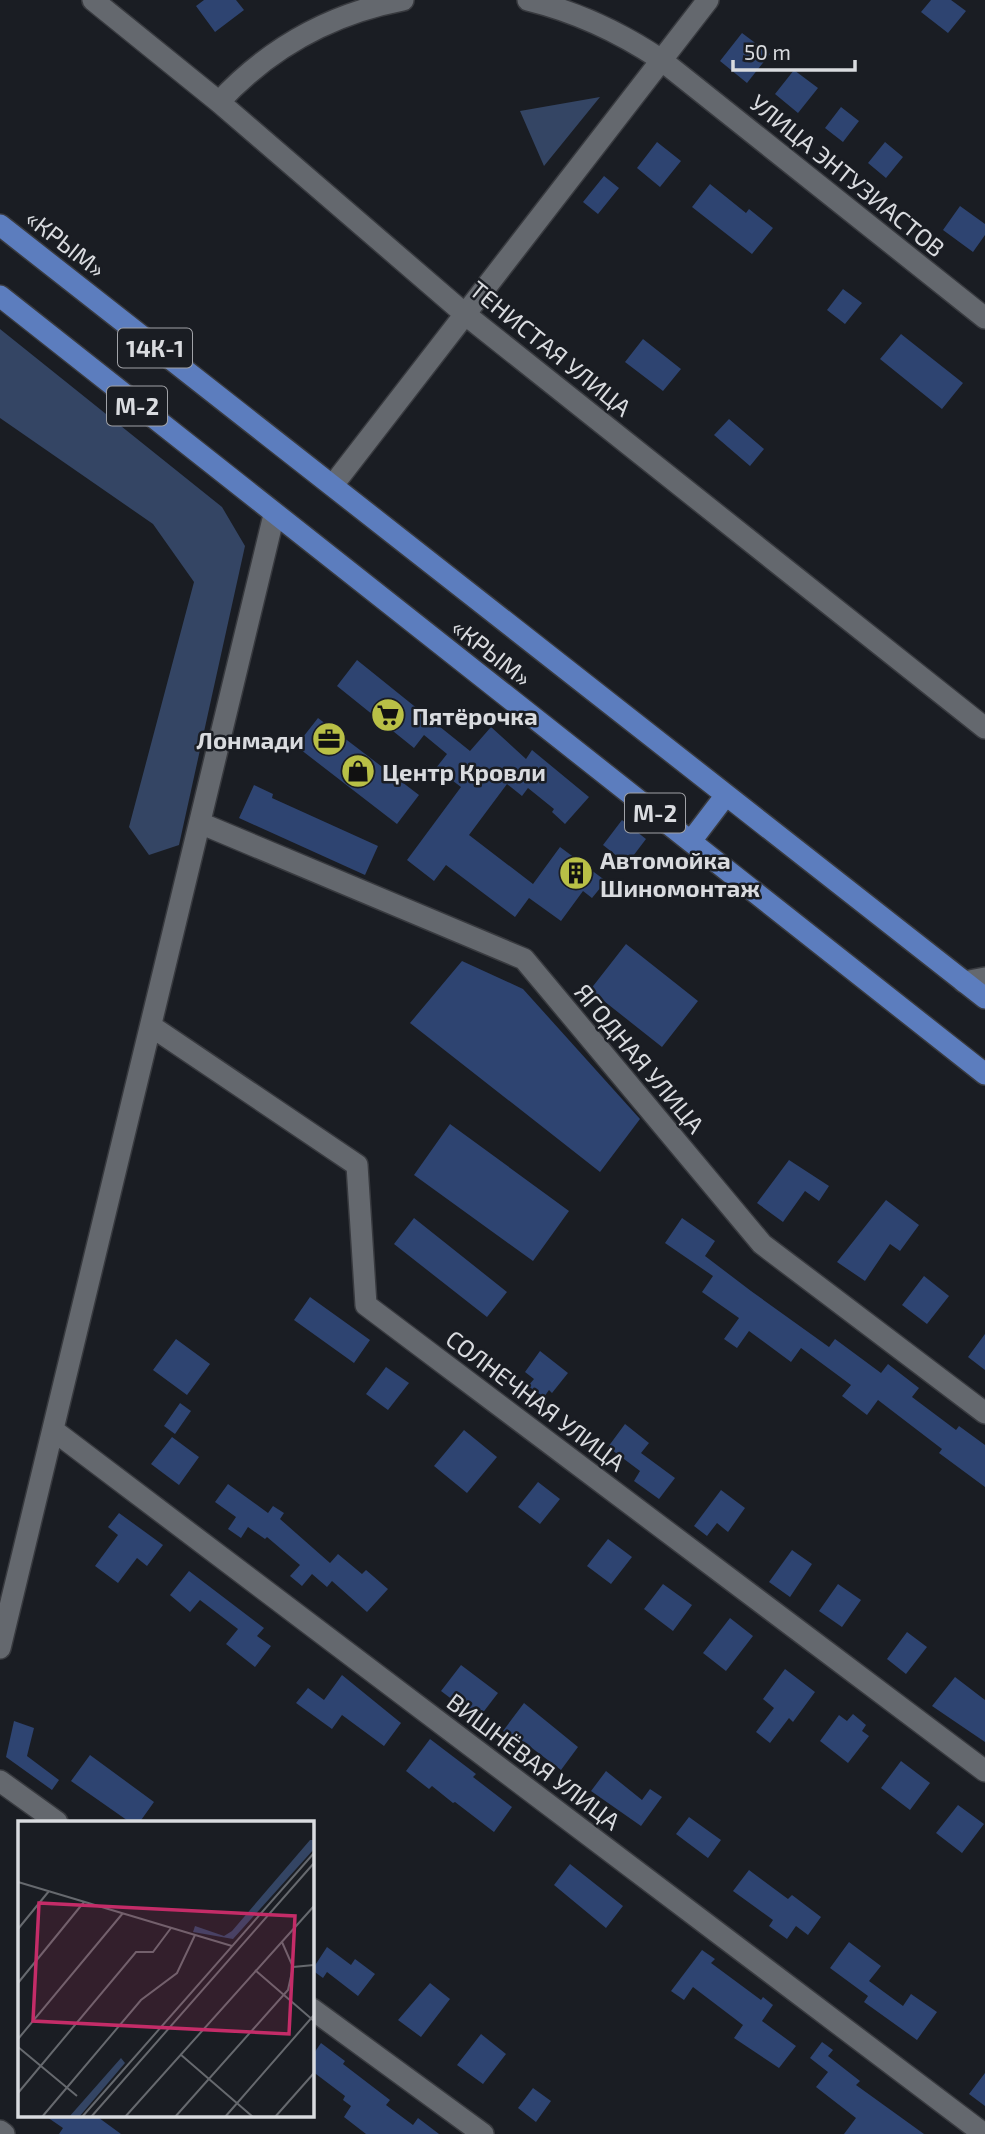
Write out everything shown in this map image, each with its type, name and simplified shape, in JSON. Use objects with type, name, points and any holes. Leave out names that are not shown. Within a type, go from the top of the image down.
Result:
[{"type":"main road","name":"«КРЫМ»","points":[[0,225],[726,795],[975,980],[985,998]]},
{"type":"main road","name":"«КРЫМ»","points":[[0,296],[985,1074]]},
{"type":"main road","points":[[691,841],[726,795]]},
{"type":"street","name":"ТЕНИСТАЯ УЛИЦА","points":[[93,0],[219,103],[466,315],[985,728]]},
{"type":"street","points":[[219,103],[245,75],[304,34],[337,18],[403,0]]},
{"type":"street","name":"УЛИЦА ЭНТУЗИАСТОВ","points":[[528,0],[590,18],[620,32],[660,59],[985,318]]},
{"type":"street","points":[[333,485],[708,0]]},
{"type":"street","points":[[0,1648],[274,515]]},
{"type":"street","name":"ЯГОДНАЯ УЛИЦА","points":[[200,823],[524,959],[762,1244],[985,1413]]},
{"type":"street","name":"СОЛНЕЧНАЯ УЛИЦА","points":[[151,1026],[358,1165],[366,1305],[985,1771]]},
{"type":"street","name":"ВИШНЁВАЯ УЛИЦА","points":[[53,1430],[984,2134]]},
{"type":"street","points":[[0,1781],[56,1821]]},
{"type":"street","points":[[313,2010],[483,2134]]},
{"type":"shaded area","points":[[600,97],[544,166],[520,111]]},
{"type":"shaded area","points":[[0,329],[222,507],[245,546],[179,845],[149,855],[129,827],[194,582],[153,524],[0,418]]},
{"type":"building","points":[[204,0],[236,0],[244,10],[215,32],[196,6]]},
{"type":"building","points":[[931,0],[951,0],[966,11],[948,33],[921,12]]},
{"type":"building","points":[[742,33],[770,54],[747,83],[720,61]]},
{"type":"building","points":[[794,70],[818,88],[798,113],[775,94]]},
{"type":"building","points":[[841,107],[859,121],[843,142],[825,128]]},
{"type":"building","points":[[657,142],[681,161],[660,187],[637,168]]},
{"type":"building","points":[[885,142],[903,157],[886,178],[868,163]]},
{"type":"building","points":[[604,176],[619,188],[598,214],[583,202]]},
{"type":"building","points":[[710,184],[746,213],[749,209],[773,228],[752,254],[692,207]]},
{"type":"building","points":[[960,206],[985,224],[985,235],[973,252],[943,230]]},
{"type":"building","points":[[843,289],[862,303],[845,324],[827,310]]},
{"type":"building","points":[[901,334],[963,383],[942,409],[880,359]]},
{"type":"building","points":[[643,339],[681,369],[663,391],[625,362]]},
{"type":"building","points":[[729,419],[764,449],[750,466],[714,435]]},
{"type":"building","points":[[357,660],[470,751],[491,727],[526,759],[532,750],[589,797],[565,824],[552,812],[554,809],[528,788],[522,796],[507,784],[469,835],[533,884],[560,847],[606,881],[592,898],[583,891],[561,921],[529,898],[515,917],[446,865],[434,881],[407,860],[461,787],[436,768],[447,754],[424,735],[414,748],[337,686]]},
{"type":"building","name":"Центр Кровли","points":[[318,718],[419,795],[397,824],[296,746]]},
{"type":"building","points":[[254,785],[273,794],[272,798],[378,846],[365,875],[239,818]]},
{"type":"building","points":[[622,820],[646,839],[627,864],[603,845]]},
{"type":"building","points":[[626,944],[698,1001],[662,1047],[590,990]]},
{"type":"building","points":[[462,961],[523,989],[640,1119],[600,1172],[410,1023]]},
{"type":"building","points":[[450,1124],[569,1211],[533,1261],[414,1175]]},
{"type":"building","points":[[789,1160],[829,1186],[819,1201],[805,1191],[783,1222],[757,1203]]},
{"type":"building","points":[[886,1200],[919,1225],[900,1251],[890,1244],[865,1281],[837,1262]]},
{"type":"building","points":[[414,1218],[507,1292],[487,1317],[394,1244]]},
{"type":"building","points":[[682,1218],[715,1241],[705,1256],[751,1291],[829,1347],[835,1339],[881,1373],[888,1364],[919,1388],[912,1397],[956,1430],[959,1426],[985,1445],[985,1487],[939,1453],[942,1449],[878,1400],[867,1415],[842,1396],[851,1385],[801,1348],[791,1362],[749,1331],[737,1348],[724,1339],[739,1318],[702,1292],[713,1276],[665,1243]]},
{"type":"building","points":[[924,1276],[949,1296],[927,1324],[902,1305]]},
{"type":"building","points":[[310,1297],[370,1340],[354,1363],[294,1320]]},
{"type":"building","points":[[985,1334],[985,1370],[968,1357]]},
{"type":"building","points":[[176,1339],[210,1364],[187,1395],[153,1370]]},
{"type":"building","points":[[540,1351],[568,1373],[552,1393],[549,1390],[544,1397],[528,1386],[534,1379],[525,1372]]},
{"type":"building","points":[[386,1367],[409,1383],[388,1410],[366,1394]]},
{"type":"building","points":[[180,1403],[191,1411],[175,1434],[164,1426]]},
{"type":"building","points":[[625,1424],[649,1443],[641,1453],[675,1478],[659,1499],[634,1481],[640,1471],[608,1447]]},
{"type":"building","points":[[464,1430],[497,1457],[467,1493],[434,1466]]},
{"type":"building","points":[[172,1437],[199,1457],[179,1485],[151,1464]]},
{"type":"building","points":[[538,1482],[560,1499],[540,1524],[518,1507]]},
{"type":"building","points":[[228,1484],[268,1513],[273,1506],[284,1513],[280,1519],[330,1563],[338,1554],[362,1574],[366,1570],[388,1589],[367,1612],[332,1581],[327,1587],[312,1574],[302,1586],[290,1576],[300,1565],[267,1537],[265,1539],[248,1527],[241,1538],[228,1529],[236,1517],[215,1502]]},
{"type":"building","points":[[721,1490],[745,1508],[728,1532],[717,1523],[707,1536],[694,1526]]},
{"type":"building","points":[[119,1513],[163,1545],[147,1566],[137,1558],[118,1583],[95,1566],[118,1535],[108,1527]]},
{"type":"building","points":[[608,1539],[632,1557],[611,1584],[587,1566]]},
{"type":"building","points":[[792,1550],[812,1564],[790,1597],[769,1582]]},
{"type":"building","points":[[189,1571],[264,1628],[257,1636],[271,1646],[255,1667],[226,1644],[238,1629],[200,1600],[190,1612],[170,1595]]},
{"type":"building","points":[[663,1584],[692,1605],[673,1631],[644,1609]]},
{"type":"building","points":[[838,1584],[861,1600],[842,1627],[819,1611]]},
{"type":"building","points":[[730,1618],[753,1636],[726,1671],[703,1653]]},
{"type":"building","points":[[907,1632],[927,1647],[906,1674],[887,1659]]},
{"type":"building","points":[[461,1665],[498,1693],[478,1719],[441,1691]]},
{"type":"building","points":[[785,1669],[815,1692],[793,1722],[789,1718],[770,1743],[756,1732],[774,1708],[763,1699]]},
{"type":"building","points":[[342,1675],[401,1723],[384,1746],[342,1715],[332,1729],[296,1703],[308,1688],[324,1700]]},
{"type":"building","points":[[955,1677],[985,1700],[985,1742],[932,1706]]},
{"type":"building","points":[[524,1703],[578,1747],[561,1770],[524,1742],[522,1745],[503,1731]]},
{"type":"building","points":[[853,1714],[866,1725],[862,1731],[869,1736],[848,1763],[820,1741],[839,1715],[847,1721]]},
{"type":"building","points":[[14,1721],[34,1728],[27,1756],[59,1780],[52,1790],[6,1757]]},
{"type":"building","points":[[430,1739],[476,1774],[473,1777],[512,1807],[494,1832],[432,1786],[429,1789],[406,1771]]},
{"type":"building","points":[[90,1755],[154,1802],[140,1821],[128,1821],[71,1781]]},
{"type":"building","points":[[901,1761],[930,1783],[910,1810],[881,1788]]},
{"type":"building","points":[[606,1771],[642,1800],[650,1789],[662,1797],[641,1826],[591,1791]]},
{"type":"building","points":[[958,1805],[984,1824],[962,1853],[936,1833]]},
{"type":"building","points":[[689,1817],[721,1840],[708,1858],[676,1834]]},
{"type":"building","points":[[570,1864],[623,1906],[606,1928],[554,1885]]},
{"type":"building","points":[[749,1870],[788,1899],[792,1895],[821,1917],[808,1935],[796,1926],[787,1939],[769,1926],[773,1920],[733,1891]]},
{"type":"building","points":[[849,1942],[881,1966],[869,1981],[903,2006],[911,1994],[937,2012],[917,2040],[864,2002],[868,1996],[830,1968]]},
{"type":"building","points":[[327,1947],[351,1965],[355,1959],[375,1974],[358,1996],[327,1972],[323,1978],[313,1968]]},
{"type":"building","points":[[702,1950],[715,1959],[711,1963],[761,2000],[763,1997],[773,2005],[762,2021],[796,2046],[779,2068],[734,2038],[743,2025],[693,1987],[684,2000],[671,1991]]},
{"type":"building","points":[[430,1983],[450,1999],[421,2037],[398,2020]]},
{"type":"building","points":[[481,2034],[506,2054],[483,2084],[457,2065]]},
{"type":"building","points":[[822,2042],[833,2050],[828,2056],[860,2081],[856,2085],[924,2134],[844,2134],[856,2118],[816,2087],[828,2072],[810,2058]]},
{"type":"building","points":[[321,2043],[345,2061],[343,2064],[390,2100],[386,2105],[413,2125],[418,2118],[439,2134],[366,2134],[344,2117],[351,2106],[343,2100],[345,2096],[313,2072],[313,2055]]},
{"type":"building","points":[[985,2073],[985,2106],[969,2094]]},
{"type":"building","points":[[533,2088],[551,2101],[536,2122],[518,2108]]},
{"type":"building","points":[[45,2116],[96,2116],[121,2134],[59,2134],[63,2128]]},
{"type":"place","name":"Пятёрочка","points":[[388,715]]},
{"type":"place","name":"Лонмади","points":[[329,739]]},
{"type":"place","name":"Центр Кровли","points":[[358,771]]},
{"type":"place","name":"Автомойка Шиномонтаж","points":[[576,873]]}]
